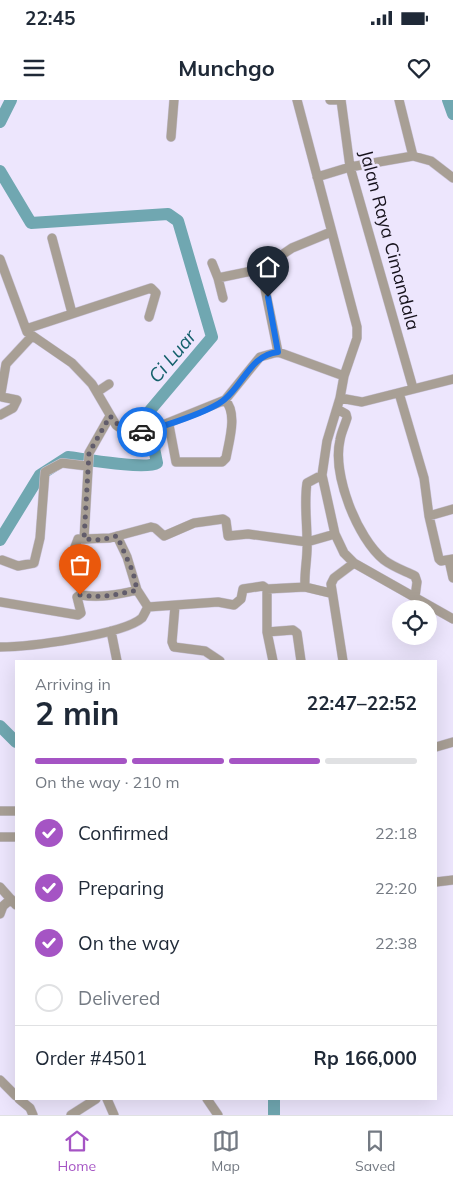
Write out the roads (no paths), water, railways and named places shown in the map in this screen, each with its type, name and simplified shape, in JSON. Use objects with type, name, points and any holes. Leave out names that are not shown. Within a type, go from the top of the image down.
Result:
[{"type":"street","points":[[171,137],[174,100]]},
{"type":"street","points":[[297,100],[358,333],[344,376],[340,398],[327,441],[322,475],[335,534],[344,553],[354,562],[453,619]]},
{"type":"street","points":[[330,100],[340,100]]},
{"type":"street","name":"Jalan Raya Cimandala","points":[[340,100],[350,168],[413,388]]},
{"type":"street","points":[[399,100],[413,156]]},
{"type":"street","points":[[317,177],[350,168],[413,156],[432,160],[453,178]]},
{"type":"street","points":[[218,278],[261,269],[292,248],[331,232]]},
{"type":"street","points":[[52,238],[72,313]]},
{"type":"street","points":[[0,259],[29,332],[72,363],[97,392],[110,416],[123,430],[138,433],[153,429],[225,400],[260,357],[278,352],[344,376]]},
{"type":"street","points":[[212,264],[224,298]]},
{"type":"street","points":[[261,269],[278,352]]},
{"type":"street","points":[[0,415],[13,408],[17,400],[2,397],[6,364],[29,332],[72,313],[152,288],[156,293],[150,317]]},
{"type":"street","points":[[340,398],[362,402],[453,379]]},
{"type":"street","points":[[97,392],[109,384]]},
{"type":"street","points":[[399,393],[424,478],[429,516],[439,559],[441,561],[451,560],[453,578]]},
{"type":"street","points":[[168,424],[176,462],[222,462],[226,458],[231,412],[230,405],[225,400]]},
{"type":"street","points":[[337,409],[346,414],[347,418],[339,441],[338,463],[344,493],[361,532],[386,562],[415,576],[417,582],[415,597]]},
{"type":"street","points":[[84,539],[88,460],[110,416]]},
{"type":"street","points":[[327,441],[339,441]]},
{"type":"street","points":[[2,560],[18,566],[34,563],[40,538],[45,472],[62,463],[88,460]]},
{"type":"street","points":[[305,587],[304,571],[307,542],[305,495],[307,483],[322,475]]},
{"type":"street","points":[[429,516],[453,509]]},
{"type":"street","points":[[74,565],[78,539],[100,540],[151,526],[156,528],[160,535],[164,536],[194,523],[224,519],[228,536],[248,534],[307,542],[335,534]]},
{"type":"street","points":[[117,536],[133,572],[137,590],[148,607]]},
{"type":"street","points":[[343,660],[330,593],[331,584],[334,578],[354,562]]},
{"type":"street","points":[[148,607],[218,602],[234,605],[241,599],[243,589],[263,586],[267,589],[305,587],[330,593]]},
{"type":"street","points":[[267,589],[267,632],[273,660]]},
{"type":"street","points":[[0,602],[78,615],[81,613],[77,597],[80,595],[95,597],[116,596],[137,590]]},
{"type":"street","points":[[175,606],[172,642],[174,647],[205,651],[218,660]]},
{"type":"street","points":[[0,647],[18,647],[64,641],[111,631],[142,618],[148,607]]},
{"type":"street","points":[[267,632],[293,630],[297,633],[301,660]]},
{"type":"street","points":[[111,631],[117,660]]},
{"type":"street","points":[[437,747],[453,742]]},
{"type":"street","points":[[0,811],[15,811]]},
{"type":"street","points":[[0,837],[15,838]]},
{"type":"street","points":[[437,882],[453,880]]},
{"type":"street","points":[[0,888],[14,902],[4,906],[0,914]]},
{"type":"street","points":[[0,1080],[15,1095]]},
{"type":"street","points":[[20,1100],[30,1108],[33,1115]]},
{"type":"street","points":[[71,1115],[94,1100]]},
{"type":"street","points":[[107,1100],[114,1115]]},
{"type":"street","points":[[208,1100],[218,1115]]},
{"type":"waterway","name":"Ci Luar","points":[[0,122],[11,100]]},
{"type":"waterway","points":[[448,100],[453,114]]},
{"type":"waterway","name":"Ci Luar","points":[[0,171],[31,223],[168,214],[178,221],[212,337],[147,414],[157,463],[151,465],[128,465],[68,457],[40,475],[0,540]]},
{"type":"waterway","name":"Ci Luar","points":[[0,726],[15,741]]},
{"type":"waterway","name":"Ci Luar","points":[[274,1100],[274,1115]]}]
